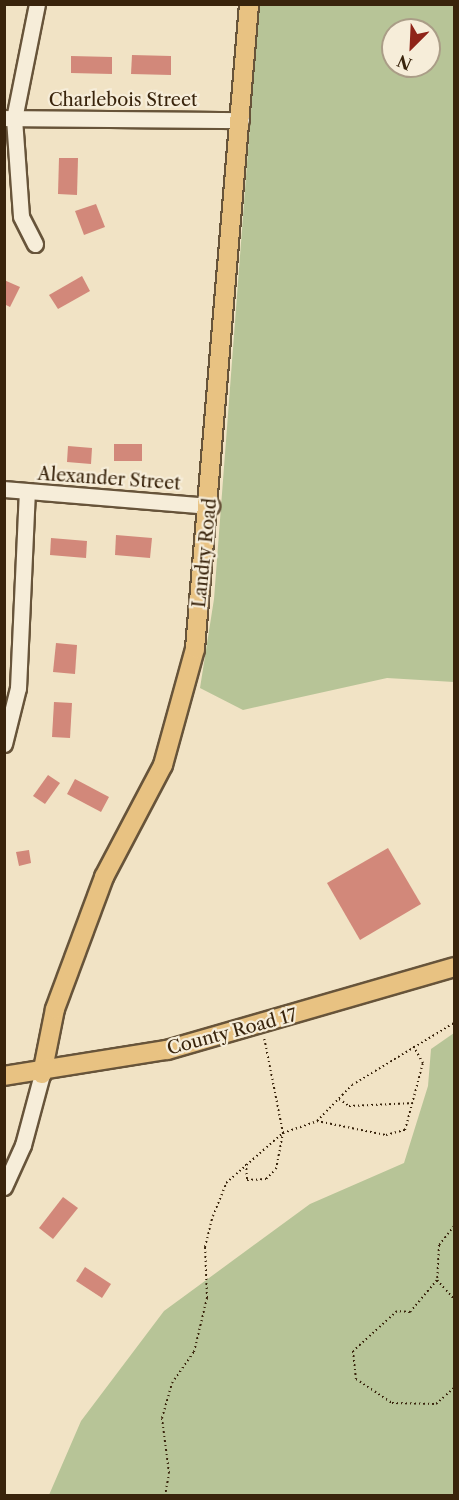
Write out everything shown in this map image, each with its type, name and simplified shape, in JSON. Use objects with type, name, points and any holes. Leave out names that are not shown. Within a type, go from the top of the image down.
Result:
[{"type":"main road","name":"Landry Road","points":[[42,1074],[55,1009],[100,888],[163,765],[182,708],[195,649],[211,506],[249,4]]},
{"type":"main road","name":"County Road 17","points":[[4,1076],[42,1074],[262,1025],[454,967]]},
{"type":"street","points":[[35,244],[21,216],[9,118],[37,4]]},
{"type":"street","name":"Charlebois Street","points":[[9,118],[241,120]]},
{"type":"street","name":"Alexander Street","points":[[4,489],[27,493],[211,506]]},
{"type":"street","points":[[4,744],[14,723],[18,688],[27,493]]},
{"type":"street","points":[[4,1187],[23,1145],[42,1074]]},
{"type":"path","points":[[165,1496],[169,1473],[162,1418],[172,1383],[194,1353],[207,1298],[205,1247],[213,1216],[226,1183],[283,1132],[317,1121],[339,1099],[413,1045],[454,1023]]},
{"type":"path","points":[[247,1163],[247,1180],[266,1179],[276,1169],[283,1132],[262,1025]]},
{"type":"path","points":[[317,1121],[386,1135],[405,1130],[416,1103],[423,1063],[413,1045]]},
{"type":"path","points":[[339,1099],[349,1106],[416,1103]]},
{"type":"path","points":[[454,1226],[439,1245],[437,1280],[410,1312],[397,1311],[353,1351],[356,1379],[392,1403],[436,1404],[454,1388]]},
{"type":"path","points":[[437,1280],[454,1299]]},
{"type":"green space","points":[[259,5],[454,5],[454,682],[387,678],[243,710],[200,688],[214,599]]},
{"type":"green space","points":[[454,1033],[454,1495],[49,1495],[81,1421],[164,1311],[310,1204],[404,1163],[428,1086],[431,1049]]},
{"type":"building","points":[[132,55],[171,56],[171,75],[131,74]]},
{"type":"building","points":[[71,56],[112,57],[112,74],[71,73]]},
{"type":"building","points":[[59,158],[78,158],[77,195],[58,194]]},
{"type":"building","points":[[96,204],[105,227],[84,235],[75,211]]},
{"type":"building","points":[[82,276],[90,291],[58,309],[49,295]]},
{"type":"building","points":[[4,280],[20,287],[10,307],[4,304]]},
{"type":"building","points":[[114,444],[142,444],[142,461],[114,461]]},
{"type":"building","points":[[68,446],[92,448],[91,464],[67,462]]},
{"type":"building","points":[[116,535],[152,538],[150,558],[115,555]]},
{"type":"building","points":[[51,538],[87,541],[86,558],[50,555]]},
{"type":"building","points":[[56,643],[77,645],[75,674],[53,672]]},
{"type":"building","points":[[54,702],[72,703],[70,738],[52,737]]},
{"type":"building","points":[[48,775],[60,783],[45,804],[33,796]]},
{"type":"building","points":[[75,779],[109,797],[101,812],[67,794]]},
{"type":"building","points":[[388,848],[421,904],[360,940],[327,883]]},
{"type":"building","points":[[29,850],[31,863],[19,866],[16,852]]},
{"type":"building","points":[[63,1197],[78,1208],[53,1239],[39,1228]]},
{"type":"building","points":[[85,1267],[111,1284],[102,1298],[76,1281]]}]
